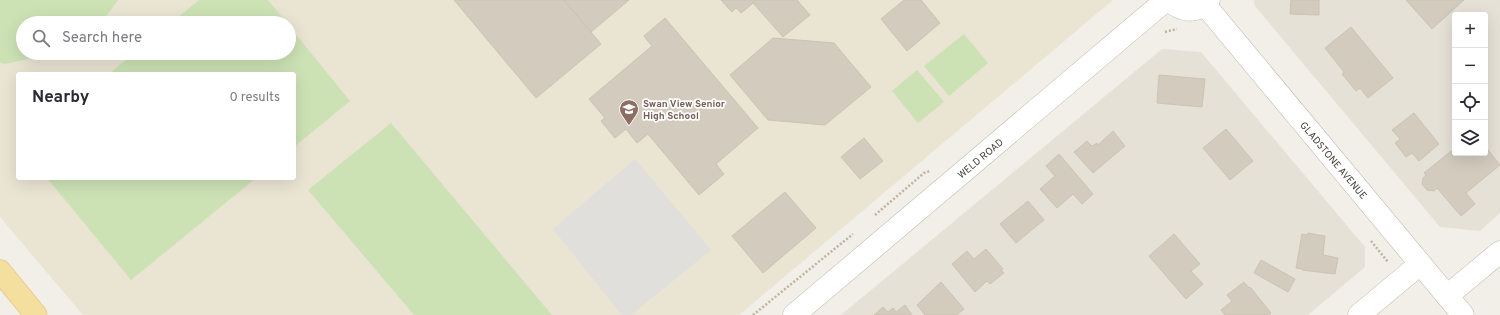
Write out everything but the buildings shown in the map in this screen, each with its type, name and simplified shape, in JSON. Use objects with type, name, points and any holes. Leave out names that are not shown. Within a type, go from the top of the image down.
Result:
[{"type":"main road","points":[[0,271],[36,315]]},
{"type":"street","name":"GLADSTONE AVENUE","points":[[1167,0],[1178,8],[1188,10],[1196,9],[1207,2],[1463,315]]},
{"type":"street","name":"WELD ROAD","points":[[794,315],[1167,0]]},
{"type":"street","points":[[1447,296],[1500,252]]},
{"type":"street","points":[[1359,315],[1420,264]]},
{"type":"shaded area","name":"Swan View Senior High School","points":[[0,0],[1113,0],[739,315],[83,315],[0,217]]},
{"type":"shaded area","points":[[1254,0],[1500,0],[1500,213],[1480,231],[1440,227],[1255,6]]},
{"type":"shaded area","points":[[1162,49],[1201,52],[1365,247],[1365,267],[1308,315],[841,315]]},
{"type":"shaded area","points":[[635,159],[711,250],[631,315],[622,315],[553,229]]},
{"type":"green space","points":[[0,0],[118,0],[106,16],[16,16],[16,60],[23,60],[5,64],[0,63]]},
{"type":"green space","points":[[199,0],[268,0],[281,16],[180,16]]},
{"type":"green space","points":[[964,34],[988,63],[949,96],[924,66]]},
{"type":"green space","points":[[296,35],[350,101],[296,145],[296,72],[111,72],[126,60],[296,60]]},
{"type":"green space","points":[[917,70],[944,102],[918,123],[892,91]]},
{"type":"green space","points":[[391,123],[552,315],[414,315],[308,190]]},
{"type":"green space","points":[[49,180],[254,180],[131,280]]},
{"type":"place","name":"Swan View Senior High School","points":[[629,126]]}]
